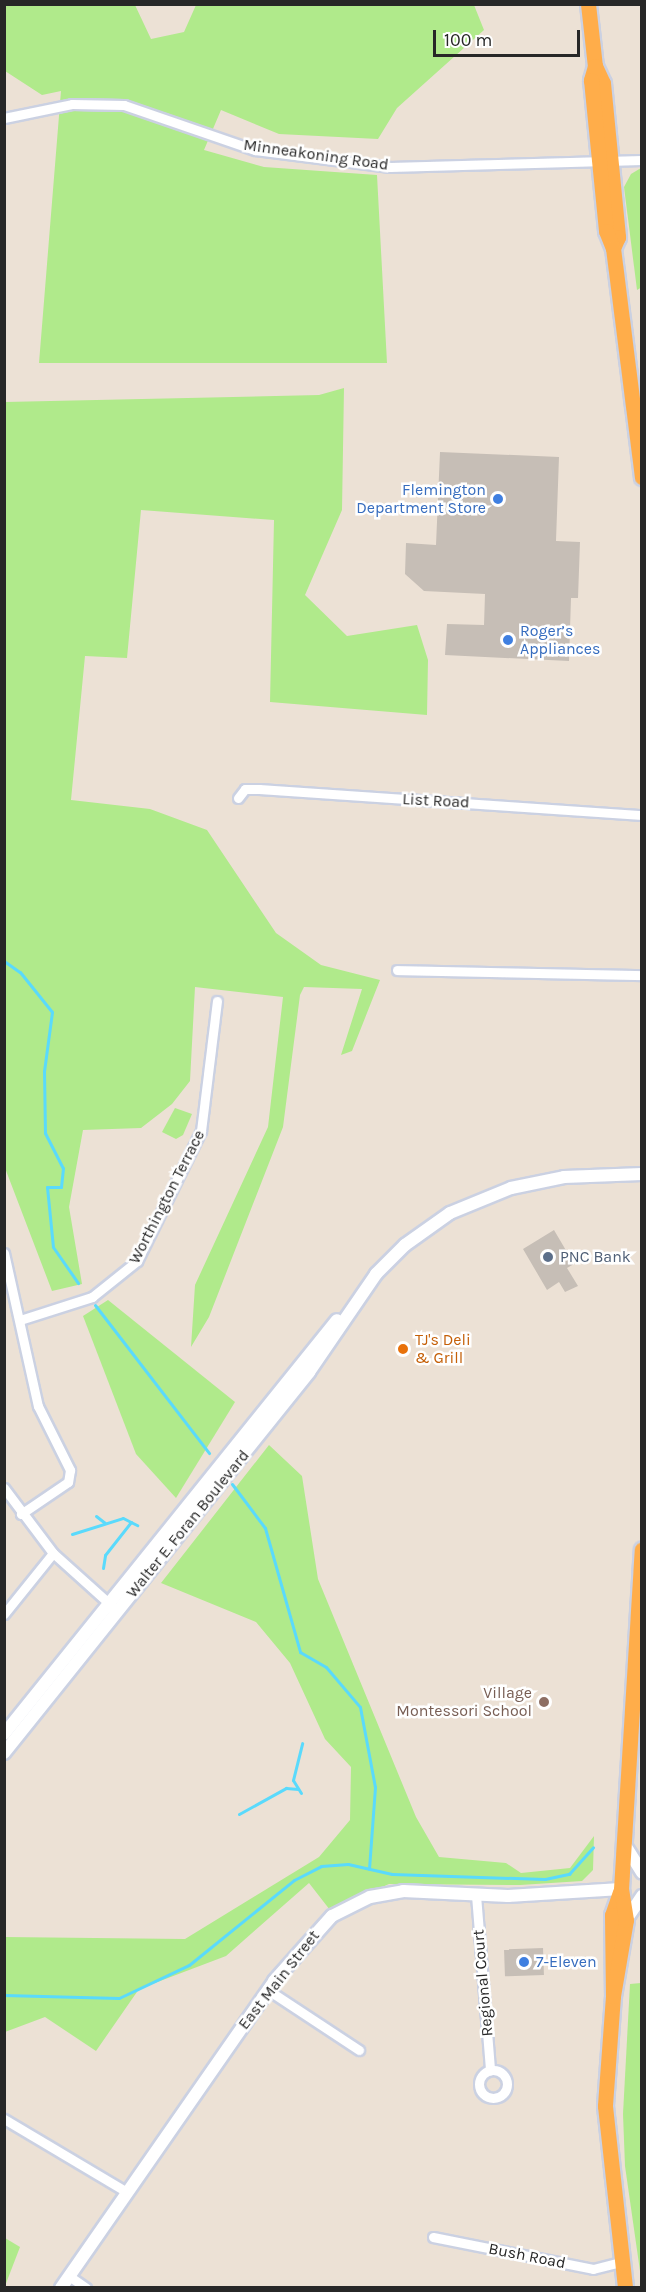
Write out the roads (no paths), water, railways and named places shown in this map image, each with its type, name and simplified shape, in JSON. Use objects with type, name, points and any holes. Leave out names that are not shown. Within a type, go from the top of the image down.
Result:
[{"type":"highway","points":[[588,4],[595,66],[603,78],[605,161],[618,237],[613,248],[642,477]]},
{"type":"highway","points":[[613,1996],[626,1920],[621,1890],[623,1842],[642,1550]]},
{"type":"highway","points":[[621,1890],[612,1915],[613,1996],[605,2127],[625,2288]]},
{"type":"street","name":"Minneakoning Road","points":[[4,118],[72,104],[104,104],[149,111],[255,150],[375,166],[642,160]]},
{"type":"street","name":"List Road","points":[[238,798],[245,789],[259,789],[642,815]]},
{"type":"street","points":[[398,970],[642,975]]},
{"type":"street","name":"Worthington Terrace","points":[[20,1320],[92,1297],[136,1263],[201,1131],[217,1001]]},
{"type":"street","name":"Walter E. Foran Boulevard","points":[[4,1753],[114,1608],[364,1290],[411,1240],[480,1198],[564,1177],[642,1174]]},
{"type":"street","points":[[4,1253],[38,1406],[70,1470],[68,1482],[21,1514]]},
{"type":"street","points":[[4,1488],[21,1514],[53,1553],[114,1608]]},
{"type":"street","points":[[4,1614],[53,1553]]},
{"type":"street","name":"Walter E. Foran Boulevard","points":[[4,1734],[114,1608]]},
{"type":"street","points":[[623,1842],[642,1872]]},
{"type":"street","name":"East Main Street","points":[[61,2288],[268,1990],[316,1930],[354,1903],[403,1891],[476,1895],[621,1890]]},
{"type":"street","name":"Regional Court","points":[[476,1895],[490,2070]]},
{"type":"street","points":[[626,1920],[642,1896]]},
{"type":"street","points":[[268,1990],[358,2049]]},
{"type":"street","points":[[4,2119],[127,2192]]},
{"type":"street","name":"Bush Road","points":[[433,2237],[593,2269],[621,2262]]},
{"type":"street","points":[[69,2276],[86,2288]]},
{"type":"waterway","points":[[4,961],[20,972],[52,1012],[44,1071],[45,1133],[63,1168],[61,1187],[47,1187],[53,1247],[78,1283]]},
{"type":"waterway","points":[[95,1305],[209,1453]]},
{"type":"waterway","points":[[232,1484],[265,1528],[300,1652],[326,1667],[360,1707],[375,1787],[369,1869]]},
{"type":"waterway","points":[[96,1516],[105,1523]]},
{"type":"waterway","points":[[72,1534],[123,1518],[137,1525]]},
{"type":"waterway","points":[[103,1568],[105,1555],[131,1522]]},
{"type":"waterway","points":[[301,1793],[293,1780],[302,1743]]},
{"type":"waterway","points":[[239,1814],[286,1788],[298,1789]]},
{"type":"waterway","points":[[4,1995],[119,1998],[189,1965],[294,1880],[321,1866],[348,1864],[392,1874],[545,1879],[569,1874],[593,1847]]},
{"type":"place","name":"Flemington Department Store","points":[[498,499]]},
{"type":"place","name":"Roger’s Appliances","points":[[508,640]]},
{"type":"place","name":"PNC Bank","points":[[548,1257]]},
{"type":"place","name":"TJ's Deli & Grill","points":[[403,1349]]},
{"type":"place","name":"Village Montessori School","points":[[544,1702]]},
{"type":"place","name":"7-Eleven","points":[[524,1962]]}]
